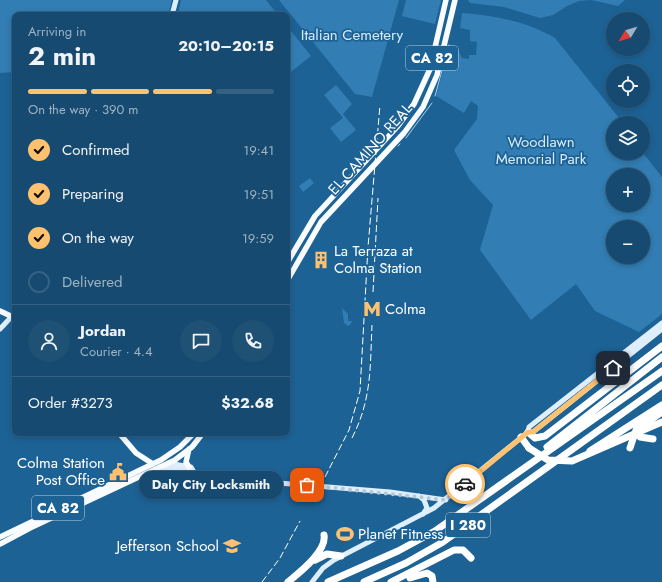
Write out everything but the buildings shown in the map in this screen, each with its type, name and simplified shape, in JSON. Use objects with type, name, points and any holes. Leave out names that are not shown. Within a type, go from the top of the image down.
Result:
[{"type":"highway","points":[[618,379],[662,342]]},
{"type":"highway","points":[[528,432],[534,438],[543,437],[662,346]]},
{"type":"highway","points":[[515,474],[559,437],[662,357]]},
{"type":"highway","name":"I 280","points":[[328,582],[392,554],[423,538],[662,371]]},
{"type":"highway","name":"I 280","points":[[364,582],[419,557],[449,538],[662,385]]},
{"type":"highway","points":[[560,462],[584,455],[662,405]]},
{"type":"highway","points":[[630,448],[634,433],[640,426],[662,413]]},
{"type":"highway","points":[[521,437],[529,448],[544,458],[560,462],[569,462],[582,459],[622,438],[662,422]]},
{"type":"highway","points":[[640,426],[637,432],[639,437],[653,439]]},
{"type":"highway","points":[[289,581],[321,550],[324,543],[324,535]]},
{"type":"highway","points":[[391,582],[454,550],[463,550],[471,558]]},
{"type":"highway","points":[[289,581],[322,556],[332,554],[341,556]]},
{"type":"highway","points":[[398,582],[424,573],[431,575],[433,582]]},
{"type":"main road","points":[[173,12],[176,0]]},
{"type":"main road","name":"EL CAMINO REAL","points":[[290,257],[306,228],[317,214],[397,127],[413,107],[428,75],[446,0]]},
{"type":"main road","name":"EL CAMINO REAL","points":[[290,276],[321,222],[401,136],[421,110],[437,75],[455,0]]},
{"type":"main road","points":[[0,311],[12,315]]},
{"type":"main road","points":[[0,329],[12,318]]},
{"type":"main road","points":[[528,432],[529,427],[662,323]]},
{"type":"main road","points":[[313,581],[323,568],[341,556],[422,516],[446,500],[521,437],[528,432],[533,432],[662,329]]},
{"type":"main road","points":[[618,357],[618,364]]},
{"type":"main road","points":[[122,436],[134,451],[152,464],[160,467],[245,480],[418,495],[446,500]]},
{"type":"main road","name":"CA 82","points":[[0,537],[164,458],[191,436]]},
{"type":"main road","name":"CA 82","points":[[0,544],[30,528],[168,463],[189,449],[201,436]]},
{"type":"main road","points":[[189,449],[186,462],[194,472]]},
{"type":"main road","points":[[152,464],[168,463],[190,467]]},
{"type":"main road","points":[[464,485],[462,491],[463,496],[470,501]]},
{"type":"main road","points":[[418,495],[424,500],[427,508],[422,516]]},
{"type":"green space","points":[[0,0],[172,0],[169,12],[12,12],[12,72],[0,73]]},
{"type":"green space","points":[[181,0],[266,0],[276,12],[179,12]]},
{"type":"green space","name":"Italian Cemetery","points":[[279,0],[399,0],[372,97],[355,94]]},
{"type":"green space","points":[[406,0],[441,0],[435,24],[402,16]]},
{"type":"green space","points":[[468,0],[591,0],[579,1],[567,6],[553,15],[540,18],[504,7],[470,3]]},
{"type":"green space","points":[[591,0],[625,0],[618,6]]},
{"type":"green space","name":"Woodlawn Memorial Park","points":[[462,13],[510,20],[545,32],[555,38],[606,102],[606,108],[611,108],[617,116],[606,116],[606,160],[649,160],[662,177],[662,314],[639,332],[595,311],[576,284],[531,320],[480,250],[493,205],[470,180],[454,150],[477,119],[478,106],[471,101],[464,113],[436,96],[450,46],[456,46],[462,58],[469,59],[469,55],[476,55],[477,42],[470,41],[470,30],[460,28]]},
{"type":"green space","name":"Italian Cemetery","points":[[290,30],[311,56],[290,73]]},
{"type":"green space","points":[[336,85],[352,104],[343,114],[356,130],[341,142],[330,128],[343,118],[324,95]]},
{"type":"green space","points":[[310,178],[314,183],[303,192],[299,186]]},
{"type":"green space","points":[[342,308],[348,314],[348,321],[352,321],[348,326],[344,323]]},
{"type":"waterway","points":[[435,96],[449,45]]},
{"type":"waterway","points":[[406,138],[432,103]]},
{"type":"railway","points":[[325,477],[349,430],[360,391],[368,247],[380,105]]},
{"type":"railway","points":[[373,292],[378,198]]},
{"type":"railway","points":[[352,438],[359,424],[367,396],[372,325]]},
{"type":"railway","points":[[262,582],[280,558],[300,521]]},
{"type":"way so far","points":[[307,485],[414,495],[446,500],[465,484]]},
{"type":"place","name":"La Terraza at Colma Station","points":[[321,260]]},
{"type":"place","name":"Colma","points":[[372,309]]},
{"type":"place","name":"Colma Station Post Office","points":[[118,472]]},
{"type":"place","name":"Daly City Locksmith","points":[[307,485]]},
{"type":"place","name":"Planet Fitness","points":[[345,534]]},
{"type":"place","name":"Jefferson School","points":[[232,546]]},
{"type":"route","points":[[465,484],[528,432],[533,432],[613,368]]}]
